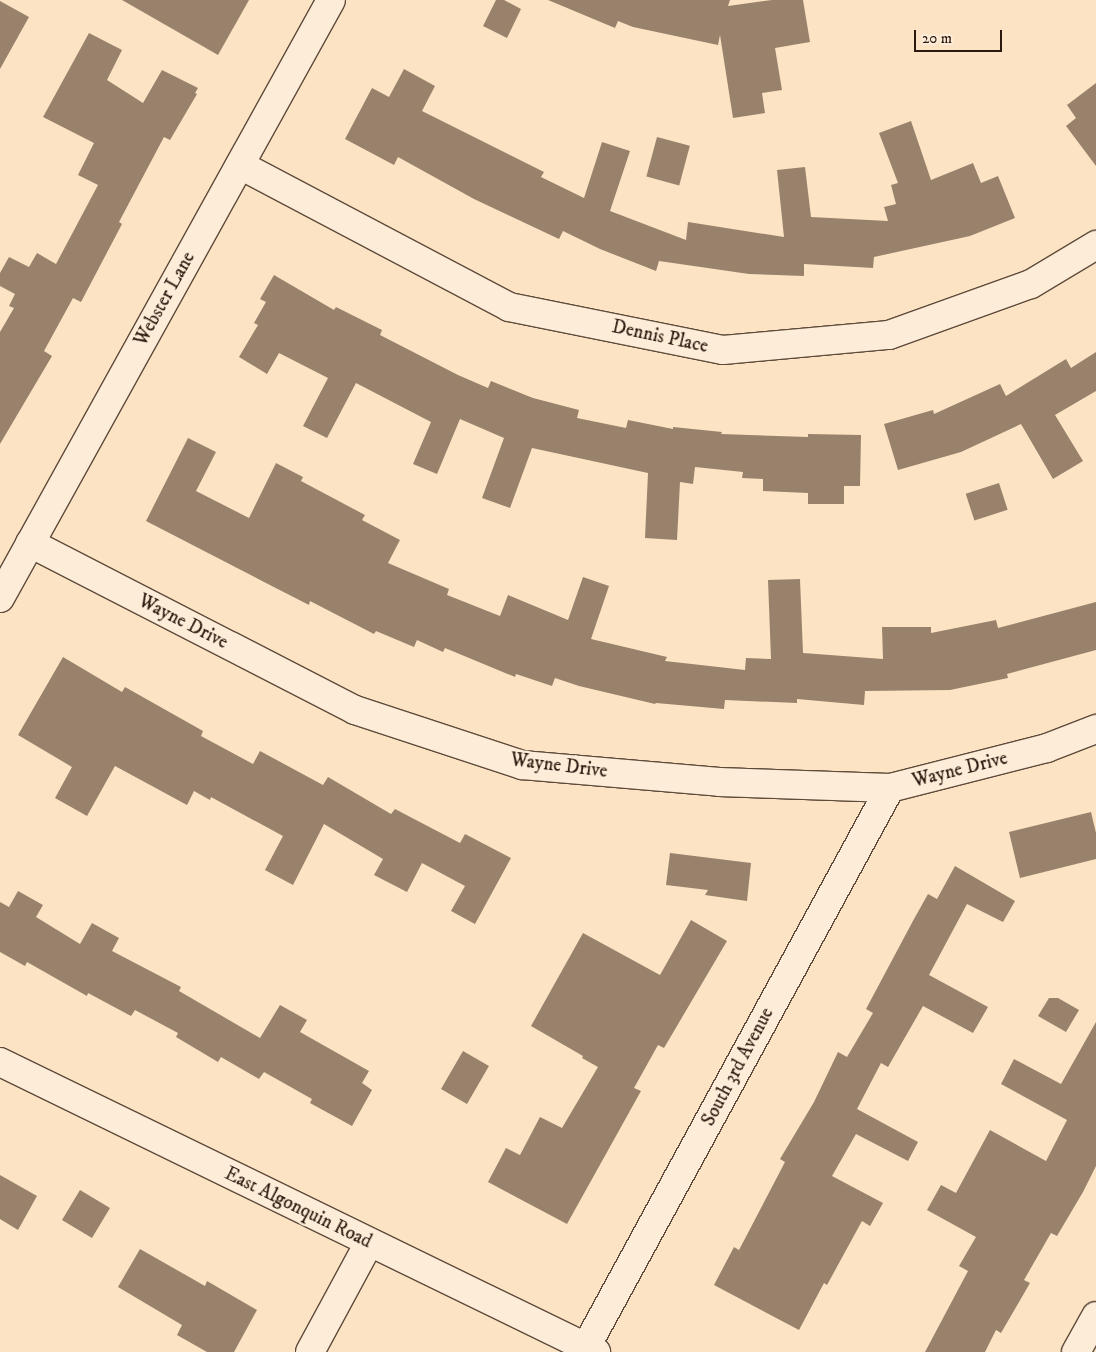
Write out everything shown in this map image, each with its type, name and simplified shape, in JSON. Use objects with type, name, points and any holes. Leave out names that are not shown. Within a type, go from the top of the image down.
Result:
[{"type":"street","name":"Webster Lane","points":[[0,598],[331,0]]},
{"type":"street","name":"Dennis Place","points":[[240,166],[509,306],[723,350],[889,335],[1030,284],[1096,245]]},
{"type":"street","name":"Wayne Drive","points":[[30,543],[355,710],[522,765],[720,782],[890,788],[1047,748],[1096,729]]},
{"type":"street","name":"South 3rd Avenue","points":[[591,1350],[890,788]]},
{"type":"street","name":"East Algonquin Road","points":[[0,1062],[591,1350]]},
{"type":"street","points":[[310,1352],[370,1243]]},
{"type":"street","points":[[1076,1352],[1096,1316]]},
{"type":"building","points":[[122,0],[249,0],[218,55]]},
{"type":"building","points":[[496,0],[504,0],[521,9],[507,38],[483,26]]},
{"type":"building","points":[[548,0],[730,0],[728,6],[772,0],[803,0],[810,42],[775,48],[782,90],[762,93],[765,113],[733,118],[720,35],[718,45],[633,27],[618,21],[615,28]]},
{"type":"building","points":[[0,1],[29,17],[0,69]]},
{"type":"building","points":[[89,33],[122,50],[107,80],[143,103],[162,70],[198,88],[195,93],[197,94],[170,140],[164,137],[119,222],[122,224],[81,302],[73,298],[44,351],[52,356],[0,444],[0,332],[14,308],[9,306],[15,294],[0,286],[0,273],[9,257],[29,267],[37,253],[56,264],[98,185],[78,175],[94,143],[43,117]]},
{"type":"building","points":[[404,69],[435,86],[422,111],[544,172],[541,177],[584,198],[602,142],[630,151],[610,211],[686,240],[688,222],[784,237],[777,170],[805,167],[811,217],[888,221],[884,207],[896,204],[891,185],[898,183],[879,133],[911,121],[931,180],[973,163],[981,183],[998,176],[1015,218],[970,236],[874,257],[873,268],[804,264],[804,276],[749,274],[659,261],[656,271],[600,249],[563,231],[559,239],[474,199],[398,157],[394,165],[345,139],[372,88],[389,97]]},
{"type":"building","points":[[1096,83],[1096,166],[1066,126],[1076,118],[1067,105]]},
{"type":"building","points":[[657,137],[690,146],[679,185],[646,177]]},
{"type":"building","points":[[274,275],[334,310],[336,307],[382,330],[380,335],[458,375],[488,388],[491,381],[533,398],[579,410],[577,418],[626,428],[628,420],[673,429],[673,427],[722,432],[721,434],[808,437],[808,434],[861,435],[860,486],[844,486],[844,504],[808,504],[808,493],[763,491],[763,479],[742,478],[743,472],[695,467],[693,484],[680,482],[677,540],[645,538],[648,473],[532,448],[510,508],[482,498],[504,438],[460,419],[437,474],[413,464],[431,422],[356,383],[327,438],[303,426],[328,378],[279,353],[267,374],[239,357],[258,325],[254,323],[266,302],[260,299]]},
{"type":"building","points":[[1096,352],[1096,391],[1055,415],[1083,461],[1053,479],[1021,424],[961,452],[898,470],[884,424],[933,410],[934,414],[1000,384],[1006,396],[1066,359],[1071,368]]},
{"type":"building","points":[[188,438],[216,452],[196,491],[249,518],[276,463],[303,477],[301,481],[365,515],[362,520],[400,540],[388,563],[449,589],[447,595],[500,616],[508,595],[568,620],[583,577],[609,586],[591,639],[667,657],[665,661],[745,670],[746,658],[771,659],[768,580],[800,579],[803,653],[883,659],[882,627],[931,627],[931,633],[996,620],[998,628],[1096,602],[1096,650],[1007,674],[1008,678],[950,690],[865,691],[864,705],[797,699],[797,703],[725,700],[724,709],[655,704],[579,686],[555,678],[552,686],[516,674],[515,677],[445,648],[443,652],[417,640],[414,647],[376,631],[374,634],[310,601],[309,605],[146,521]]},
{"type":"building","points":[[999,483],[1008,510],[974,520],[966,494]]},
{"type":"building","points":[[63,657],[122,692],[125,687],[203,731],[201,736],[253,764],[260,751],[323,785],[328,777],[391,814],[395,809],[460,843],[465,834],[511,858],[475,924],[451,911],[465,886],[422,863],[407,892],[374,875],[383,859],[324,824],[293,885],[265,870],[283,836],[211,797],[210,800],[194,791],[187,805],[115,766],[87,816],[55,798],[72,767],[18,735]]},
{"type":"building","points":[[1091,812],[1096,833],[1096,859],[1020,878],[1009,832]]},
{"type":"building","points":[[670,853],[751,863],[747,901],[705,895],[708,890],[666,885]]},
{"type":"building","points":[[955,866],[1015,901],[1003,922],[967,904],[929,975],[988,1007],[973,1033],[923,1006],[888,1067],[881,1063],[857,1109],[918,1142],[908,1161],[856,1134],[832,1176],[883,1203],[870,1226],[862,1221],[827,1285],[824,1283],[799,1330],[714,1285],[734,1247],[739,1250],[785,1162],[780,1159],[814,1102],[838,1052],[847,1057],[873,1013],[866,1009],[928,894],[937,899]]},
{"type":"building","points":[[18,891],[43,905],[36,917],[80,944],[92,923],[119,938],[112,951],[181,987],[179,991],[260,1038],[280,1005],[307,1020],[300,1032],[369,1071],[362,1083],[372,1090],[352,1126],[310,1103],[312,1099],[264,1072],[259,1079],[221,1057],[218,1062],[176,1037],[178,1033],[135,1010],[131,1016],[88,993],[87,996],[27,962],[25,966],[0,952],[0,902],[9,907]]},
{"type":"building","points":[[691,920],[727,941],[664,1048],[658,1045],[634,1088],[641,1091],[567,1224],[488,1182],[506,1148],[520,1155],[540,1117],[562,1128],[598,1067],[582,1058],[583,1056],[531,1026],[583,933],[660,975]]},
{"type":"building","points":[[1049,998],[1058,998],[1079,1010],[1066,1032],[1038,1016]]},
{"type":"building","points":[[1096,1022],[1096,1166],[1083,1192],[1057,1236],[1051,1233],[1024,1280],[1030,1283],[1001,1333],[996,1330],[985,1352],[925,1352],[968,1271],[959,1266],[976,1237],[927,1210],[941,1185],[956,1193],[990,1130],[1046,1161],[1067,1120],[1001,1084],[1014,1059],[1061,1084]]},
{"type":"building","points":[[463,1051],[489,1066],[467,1104],[441,1089]]},
{"type":"building","points":[[0,1175],[37,1196],[18,1230],[0,1219]]},
{"type":"building","points":[[80,1190],[110,1208],[92,1238],[62,1220]]},
{"type":"building","points":[[140,1249],[205,1286],[207,1281],[257,1310],[234,1352],[207,1352],[177,1335],[182,1325],[118,1287]]}]
